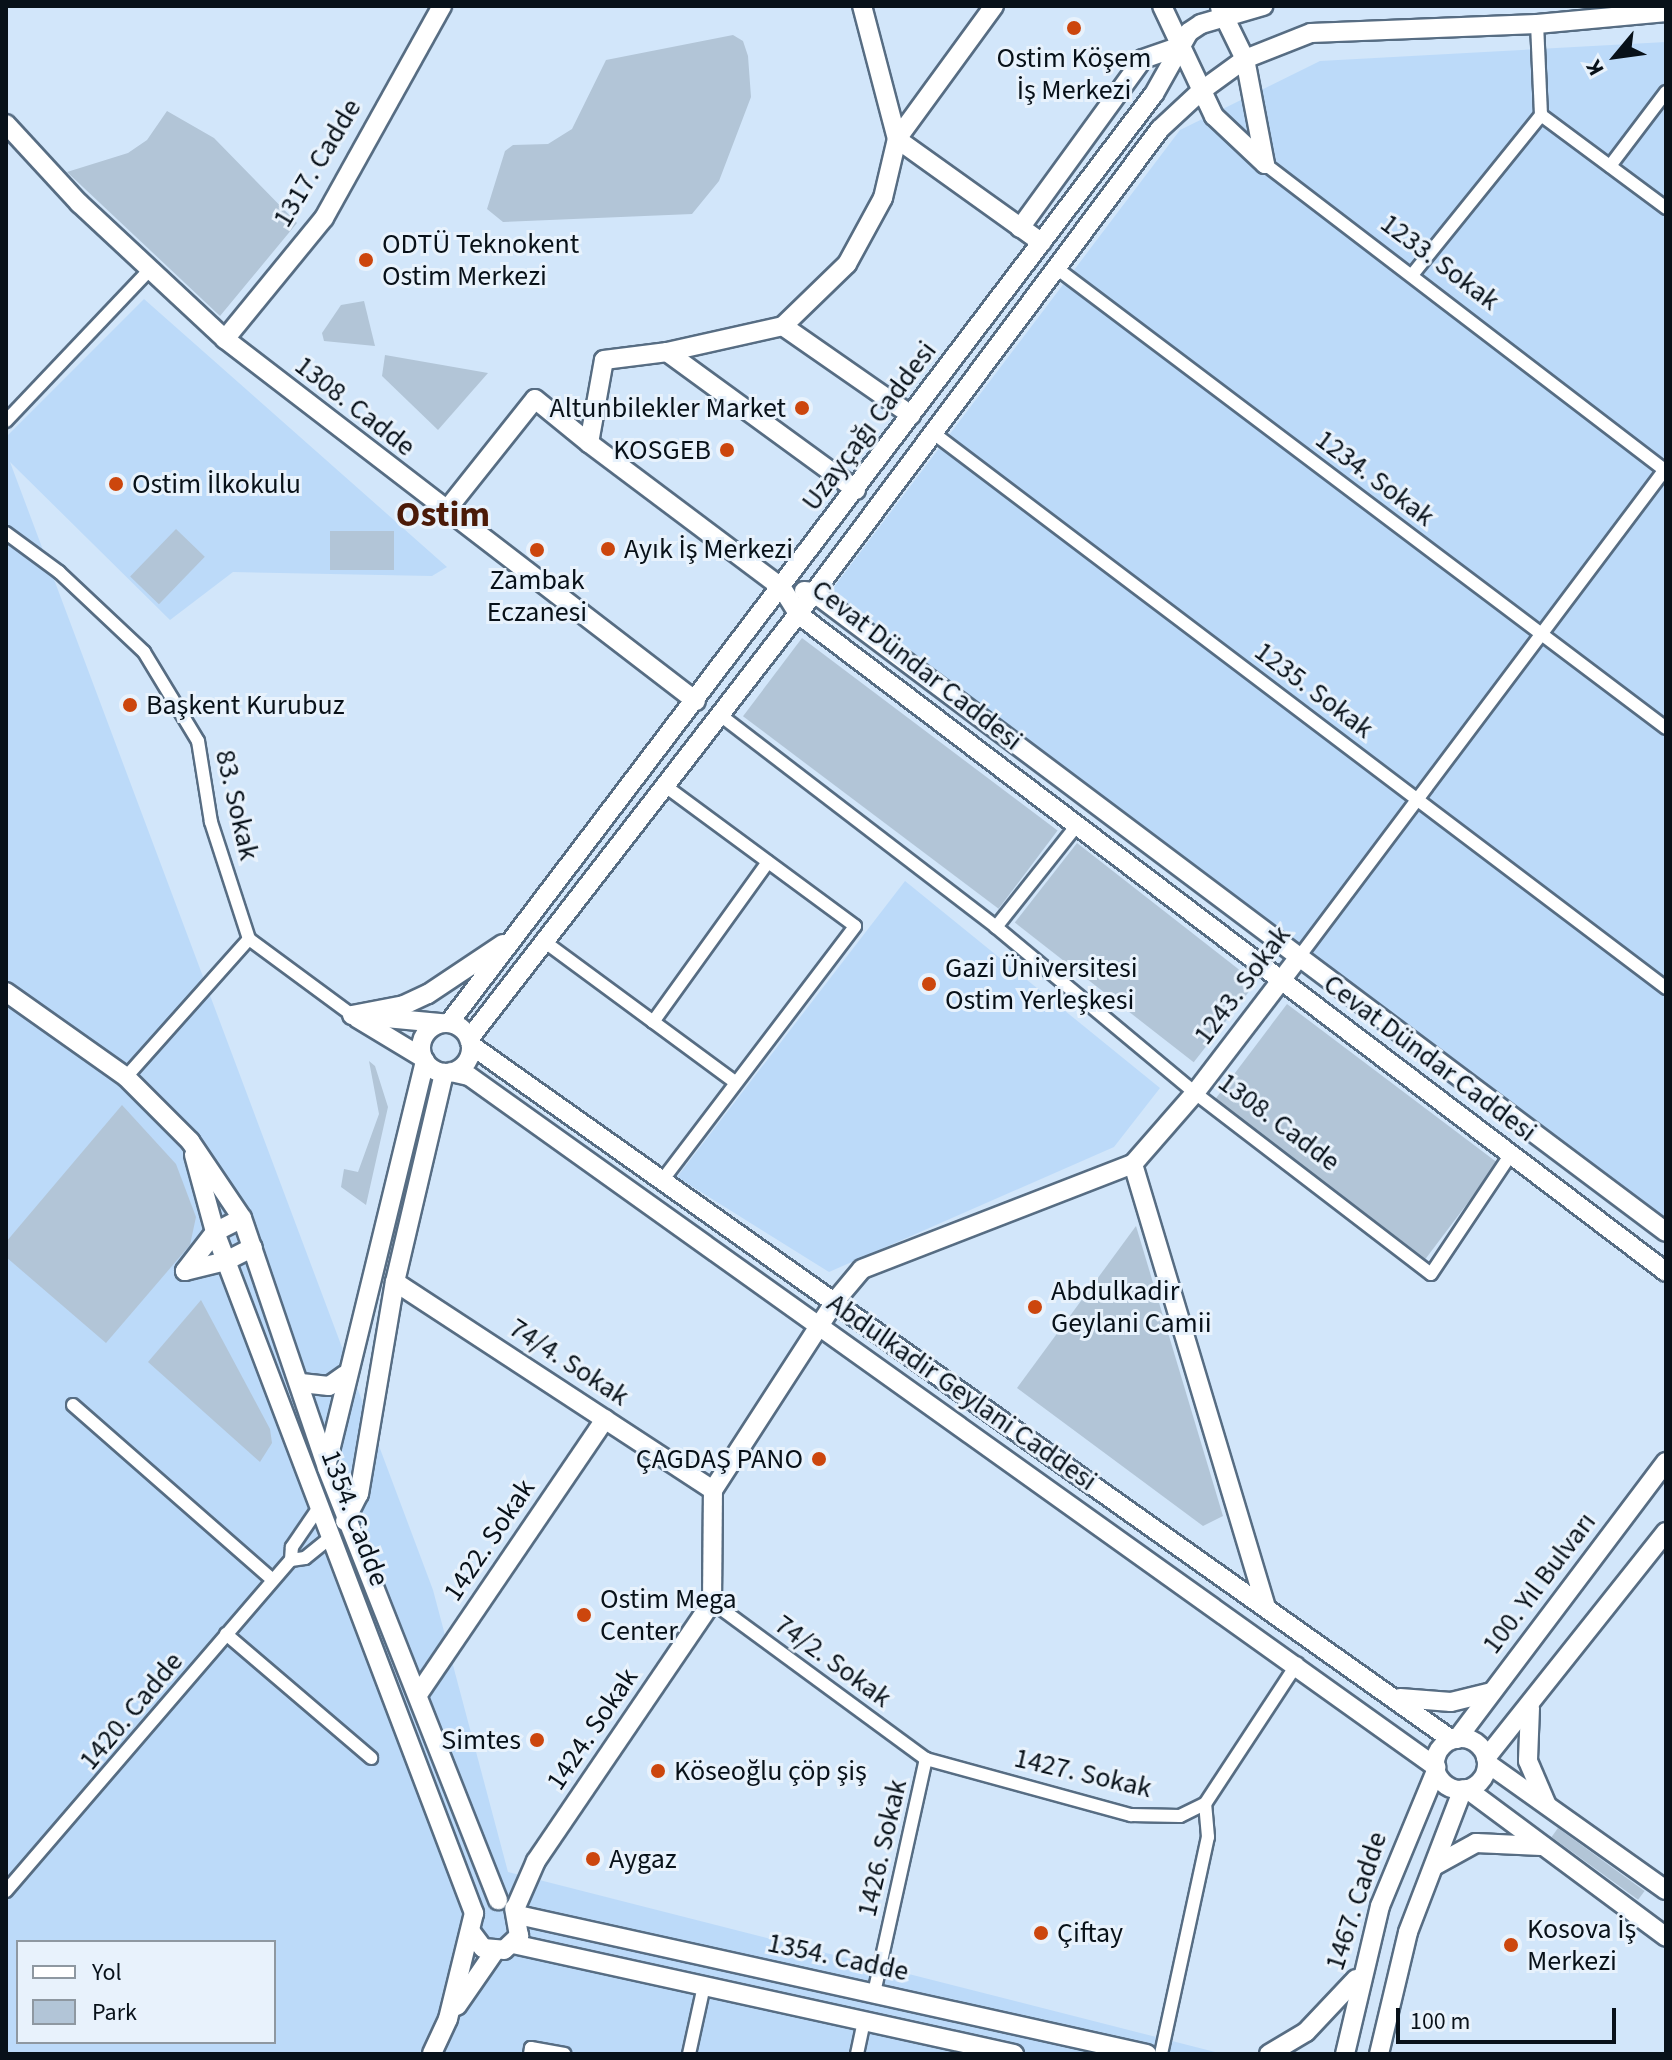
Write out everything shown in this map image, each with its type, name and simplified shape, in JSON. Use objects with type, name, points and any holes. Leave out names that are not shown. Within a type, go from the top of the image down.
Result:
[{"type":"main road","name":"1317. Cadde","points":[[225,339],[324,218],[442,6]]},
{"type":"main road","points":[[862,6],[897,139],[1042,243]]},
{"type":"main road","points":[[589,443],[604,360],[667,352],[783,326],[847,264],[883,198],[897,139],[994,6]]},
{"type":"main road","points":[[1162,6],[1177,47],[1214,116],[1265,164]]},
{"type":"main road","points":[[1020,228],[1143,59],[1177,47],[1201,24],[1222,12],[1263,6]]},
{"type":"main road","points":[[1222,12],[1245,59],[1265,164]]},
{"type":"main road","points":[[1245,59],[1311,33],[1537,24],[1666,12]]},
{"type":"main road","name":"Uzayçağı Caddesi","points":[[445,1023],[520,931],[696,701],[1154,94],[1177,47]]},
{"type":"main road","name":"Uzayçağı Caddesi","points":[[470,1042],[798,614],[1160,129],[1201,91],[1245,59]]},
{"type":"main road","name":"1308. Cadde","points":[[6,124],[150,269],[225,339],[445,512],[696,701]]},
{"type":"main road","points":[[783,326],[911,415]]},
{"type":"main road","points":[[667,352],[856,490]]},
{"type":"main road","points":[[445,512],[535,399],[782,588]]},
{"type":"main road","name":"Cevat Dündar Caddesi","points":[[782,588],[813,592],[1666,1232]]},
{"type":"main road","name":"Cevat Dündar Caddesi","points":[[782,588],[798,614],[1666,1272]]},
{"type":"main road","points":[[352,1015],[404,1005],[428,994],[520,931]]},
{"type":"main road","name":"1243. Sokak","points":[[1133,1164],[1195,1093],[1299,957]]},
{"type":"main road","name":"1354. Cadde","points":[[6,992],[126,1077],[190,1141],[242,1218],[301,1383],[327,1468],[509,1906],[1147,2054]]},
{"type":"main road","points":[[332,1536],[349,1516],[359,1494],[395,1282],[448,1072],[468,1059],[470,1042],[445,1023],[352,1015]]},
{"type":"main road","points":[[352,1015],[448,1072]]},
{"type":"main road","points":[[320,1506],[345,1375],[424,1060],[426,1033],[445,1023]]},
{"type":"main road","name":"Abdulkadir Geylani Caddesi","points":[[470,1042],[661,1182],[836,1300],[1454,1739]]},
{"type":"main road","name":"Abdulkadir Geylani Caddesi","points":[[448,1072],[469,1076],[1297,1664],[1436,1769]]},
{"type":"main road","name":"1354. Cadde","points":[[190,1141],[215,1232],[474,1913],[471,1932],[483,1948],[504,1948],[704,1986],[864,2021],[974,2050],[1014,2054]]},
{"type":"main road","points":[[712,1602],[713,1490],[822,1328],[836,1300],[862,1269],[1133,1164],[1265,1605]]},
{"type":"main road","points":[[242,1218],[215,1232],[185,1271],[226,1261],[253,1247]]},
{"type":"main road","name":"74/4. Sokak","points":[[395,1282],[713,1490]]},
{"type":"main road","points":[[301,1383],[329,1386],[345,1375]]},
{"type":"main road","name":"1422. Sokak","points":[[419,1693],[605,1419]]},
{"type":"main road","name":"100. Yıl Bulvarı","points":[[1454,1739],[1666,1462]]},
{"type":"main road","points":[[1465,1789],[1484,1777],[1486,1760],[1666,1532]]},
{"type":"main road","name":"1424. Sokak","points":[[509,1906],[536,1861],[712,1602]]},
{"type":"main road","points":[[1297,1664],[1313,1639]]},
{"type":"main road","points":[[1397,1697],[1451,1702],[1492,1692]]},
{"type":"main road","points":[[1530,1708],[1528,1761],[1550,1809]]},
{"type":"main road","points":[[1666,1890],[1486,1760],[1473,1741],[1454,1739],[1437,1754],[1436,1769],[1445,1784],[1465,1789],[1666,1937]]},
{"type":"main road","name":"1467. Cadde","points":[[1345,2054],[1361,1973],[1380,1906],[1436,1769]]},
{"type":"main road","name":"1467. Cadde","points":[[1379,2054],[1408,1932],[1465,1789]]},
{"type":"main road","points":[[1434,1866],[1476,1843],[1544,1847]]},
{"type":"main road","points":[[448,2019],[521,1925],[509,1906],[474,1913]]},
{"type":"main road","points":[[432,2054],[448,2019],[471,1932]]},
{"type":"main road","points":[[1269,2054],[1325,2016],[1361,1973]]},
{"type":"street","points":[[1412,275],[1541,115],[1537,24]]},
{"type":"street","points":[[1610,166],[1666,92]]},
{"type":"street","points":[[1541,115],[1666,208]]},
{"type":"street","name":"1233. Sokak","points":[[1265,164],[1666,469]]},
{"type":"street","name":"1234. Sokak","points":[[1055,267],[1666,728]]},
{"type":"street","points":[[6,421],[150,269]]},
{"type":"street","name":"1235. Sokak","points":[[932,432],[1666,988]]},
{"type":"street","name":"1243. Sokak","points":[[1299,957],[1666,469]]},
{"type":"street","name":"83. Sokak","points":[[6,533],[59,572],[144,652],[198,741],[211,822],[249,939]]},
{"type":"street","name":"1308. Cadde","points":[[720,715],[996,927],[1195,1093],[1431,1274],[1511,1154]]},
{"type":"street","points":[[661,1182],[855,926],[665,786]]},
{"type":"street","points":[[996,927],[1077,825]]},
{"type":"street","points":[[653,1022],[768,862]]},
{"type":"street","points":[[126,1077],[249,939],[352,1015]]},
{"type":"street","points":[[545,942],[736,1083]]},
{"type":"street","points":[[73,1405],[272,1579]]},
{"type":"street","name":"1420. Cadde","points":[[291,1560],[292,1547],[320,1506]]},
{"type":"street","name":"1420. Cadde","points":[[6,1891],[272,1579],[291,1560],[305,1558],[332,1536]]},
{"type":"street","name":"74/2. Sokak","points":[[712,1602],[926,1759]]},
{"type":"street","points":[[226,1634],[371,1758]]},
{"type":"street","points":[[1161,2054],[1208,1837],[1205,1804],[1297,1664]]},
{"type":"street","name":"1427. Sokak","points":[[926,1759],[1131,1815],[1180,1816],[1205,1804]]},
{"type":"street","name":"1426. Sokak","points":[[874,1993],[926,1759]]},
{"type":"street","points":[[689,2054],[704,1986]]},
{"type":"street","points":[[857,2054],[864,2021]]},
{"type":"street","points":[[530,2054],[531,2048],[564,2054]]},
{"type":"shaded area","points":[[1666,42],[1666,1220],[831,591],[1180,130],[1320,61]]},
{"type":"shaded area","points":[[144,299],[447,567],[432,576],[233,572],[170,620],[10,462],[433,1590],[508,1872],[1223,2054],[6,2054],[6,437]]},
{"type":"shaded area","name":"Gazi Üniversitesi Ostim Yerleşkesi","points":[[905,881],[1160,1088],[1114,1147],[829,1272],[677,1177]]},
{"type":"green space","points":[[733,35],[743,41],[748,56],[751,97],[719,181],[692,214],[503,222],[487,209],[505,151],[513,145],[548,144],[572,129],[606,60]]},
{"type":"green space","points":[[167,111],[214,138],[297,223],[220,316],[67,172],[128,153],[147,140]]},
{"type":"green space","points":[[364,301],[375,346],[324,341],[322,333],[341,305]]},
{"type":"green space","points":[[385,355],[488,373],[438,430],[382,376]]},
{"type":"green space","points":[[176,529],[205,557],[159,604],[130,576]]},
{"type":"green space","points":[[330,531],[394,531],[394,570],[330,570]]},
{"type":"green space","points":[[802,638],[1058,831],[999,909],[743,716]]},
{"type":"green space","points":[[1077,843],[1256,983],[1194,1062],[1015,923]]},
{"type":"green space","points":[[1287,1004],[1498,1163],[1426,1259],[1215,1100]]},
{"type":"green space","points":[[369,1061],[375,1066],[388,1107],[366,1205],[341,1187],[344,1169],[358,1172],[379,1114]]},
{"type":"green space","points":[[122,1105],[176,1164],[196,1217],[190,1245],[106,1343],[6,1257],[6,1242]]},
{"type":"green space","points":[[1136,1226],[1223,1516],[1203,1526],[1017,1388]]},
{"type":"green space","points":[[201,1300],[270,1429],[272,1443],[260,1462],[148,1362]]},
{"type":"green space","points":[[1558,1828],[1645,1891],[1638,1900],[1552,1837]]},
{"type":"place","name":"Ostim Köşem İş Merkezi","points":[[1074,28]]},
{"type":"place","name":"ODTÜ Teknokent Ostim Merkezi","points":[[366,260]]},
{"type":"place","name":"Altunbilekler Market","points":[[802,408]]},
{"type":"place","name":"KOSGEB","points":[[727,450]]},
{"type":"place","name":"Ostim İlkokulu","points":[[116,484]]},
{"type":"place","name":"Ayık İş Merkezi","points":[[608,549]]},
{"type":"place","name":"Zambak Eczanesi","points":[[537,550]]},
{"type":"place","name":"Başkent Kurubuz","points":[[130,705]]},
{"type":"place","name":"Gazi Üniversitesi Ostim Yerleşkesi","points":[[929,984]]},
{"type":"place","name":"Abdulkadir Geylani Camii","points":[[1035,1307]]},
{"type":"place","name":"ÇAGDAŞ PANO","points":[[819,1459]]},
{"type":"place","name":"Ostim Mega Center","points":[[584,1615]]},
{"type":"place","name":"Simtes","points":[[537,1740]]},
{"type":"place","name":"Köseoğlu çöp şiş","points":[[658,1771]]},
{"type":"place","name":"Aygaz","points":[[593,1859]]},
{"type":"place","name":"Çiftay","points":[[1041,1933]]},
{"type":"place","name":"Kosova İş Merkezi","points":[[1511,1945]]},
{"type":"district","name":"Ostim","points":[[443,515]]}]
